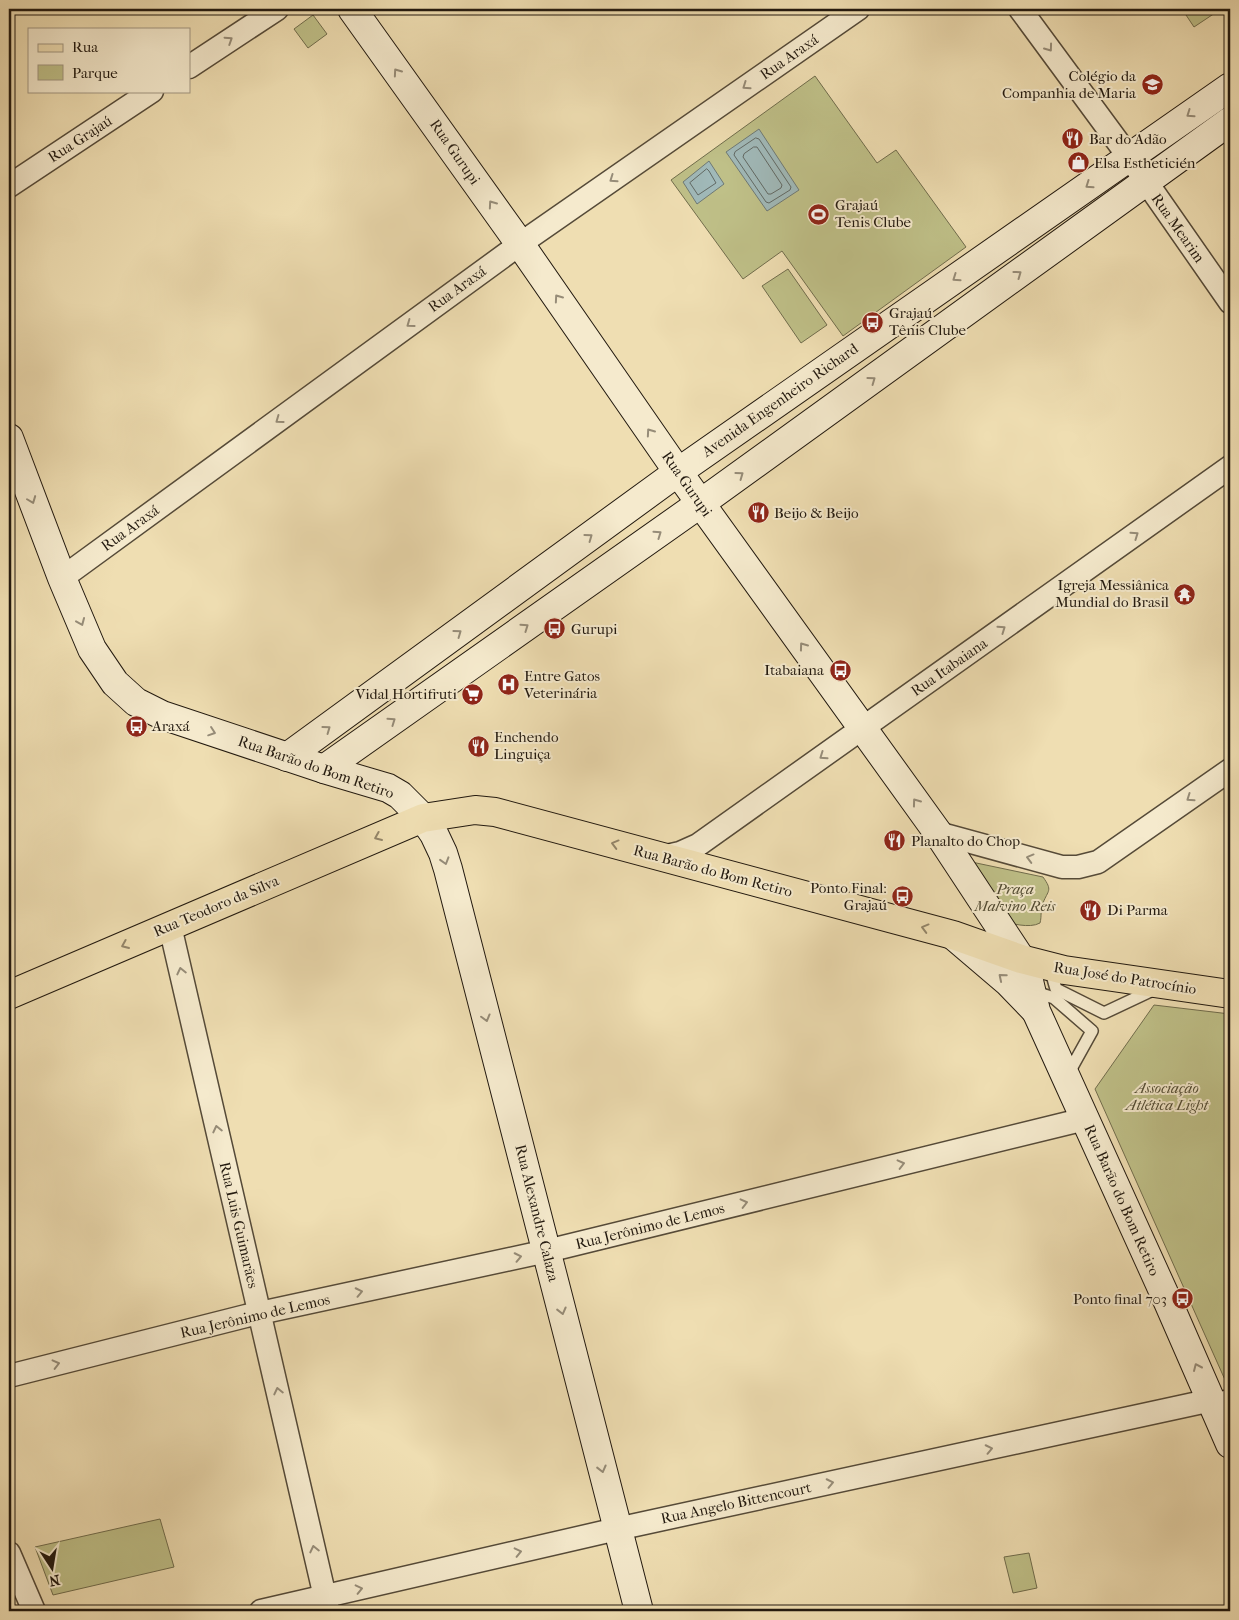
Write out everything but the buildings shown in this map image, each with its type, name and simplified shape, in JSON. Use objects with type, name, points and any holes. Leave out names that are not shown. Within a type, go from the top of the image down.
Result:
[{"type":"main road","name":"Rua Gurupi","points":[[352,9],[520,244],[678,472],[938,833],[1021,959]]},
{"type":"main road","name":"Avenida Engenheiro Richard","points":[[287,757],[678,472],[1230,87]]},
{"type":"main road","points":[[324,769],[701,504],[1230,122]]},
{"type":"main road","name":"Rua Barão do Bom Retiro","points":[[9,438],[62,578],[92,648],[115,683],[136,702],[162,715],[324,769],[388,788],[404,799],[423,818],[475,810],[495,812],[953,935],[1021,959],[1034,1001],[1085,1119],[1221,1397],[1230,1444]]},
{"type":"main road","name":"Rua Teodoro da Silva","points":[[9,995],[423,818]]},
{"type":"main road","name":"Rua Alexandre Calaza","points":[[423,818],[434,834],[448,869],[639,1611]]},
{"type":"main road","name":"Rua Barão do Bom Retiro","points":[[953,935],[1008,982],[1034,1001]]},
{"type":"main road","name":"Rua José do Patrocínio","points":[[1021,959],[1064,970],[1230,994]]},
{"type":"street","points":[[190,66],[277,9]]},
{"type":"street","name":"Rua Araxá","points":[[62,578],[520,244],[858,9]]},
{"type":"street","name":"Rua Mearim","points":[[1020,9],[1129,157],[1230,302]]},
{"type":"street","name":"Rua Grajaú","points":[[9,186],[150,92]]},
{"type":"street","name":"Rua Itabaiana","points":[[662,857],[680,853],[698,845],[1230,467]]},
{"type":"street","points":[[938,833],[1062,867],[1078,867],[1098,862],[1230,770]]},
{"type":"street","name":"Rua Luis Guimarães","points":[[170,926],[327,1604]]},
{"type":"street","name":"Rua Jerônimo de Lemos","points":[[9,1376],[260,1313],[547,1251],[1085,1119]]},
{"type":"street","name":"Rua Angelo Bittencourt","points":[[261,1611],[327,1604],[617,1529],[1221,1397]]},
{"type":"street","points":[[9,1553],[34,1611]]},
{"type":"lane","points":[[1049,966],[1056,989],[1104,1013],[1163,985]]},
{"type":"lane","points":[[1034,1001],[1054,998],[1092,1031],[1066,1077]]},
{"type":"green space","points":[[1182,9],[1221,9],[1194,27]]},
{"type":"green space","points":[[313,15],[327,34],[308,48],[294,29]]},
{"type":"green space","name":"Grajaú Tenis Clube","points":[[815,76],[877,163],[896,150],[966,247],[843,336],[782,251],[743,279],[671,180]]},
{"type":"green space","points":[[788,269],[827,325],[801,343],[762,286]]},
{"type":"green space","name":"Praça Malvino Reis","points":[[962,860],[1043,877],[1049,890],[1042,905],[1040,923],[1025,926],[999,921]]},
{"type":"green space","name":"Associação Atlética Light","points":[[1154,1005],[1230,1014],[1230,1391],[1095,1089]]},
{"type":"green space","points":[[160,1519],[174,1567],[53,1595],[35,1547]]},
{"type":"green space","points":[[1029,1553],[1037,1588],[1013,1593],[1004,1557]]},
{"type":"water","points":[[759,129],[799,190],[767,211],[726,152]]},
{"type":"water","points":[[709,161],[724,184],[697,204],[683,182]]},
{"type":"place","name":"Colégio da Companhia de Maria","points":[[1152,85]]},
{"type":"place","name":"Bar do Adão","points":[[1073,139]]},
{"type":"place","name":"Elsa Estheticién","points":[[1078,163]]},
{"type":"place","name":"Grajaú Tenis Clube","points":[[819,214]]},
{"type":"place","name":"Grajaú Tênis Clube","points":[[873,322]]},
{"type":"place","name":"Beijo & Beijo","points":[[758,513]]},
{"type":"place","name":"Igreja Messiânica Mundial do Brasil","points":[[1185,594]]},
{"type":"place","name":"Gurupi","points":[[555,629]]},
{"type":"place","name":"Itabaiana","points":[[840,670]]},
{"type":"place","name":"Entre Gatos Veterinária","points":[[508,685]]},
{"type":"place","name":"Vidal Hortifruti","points":[[473,694]]},
{"type":"place","name":"Araxá","points":[[136,726]]},
{"type":"place","name":"Enchendo Linguiça","points":[[478,746]]},
{"type":"place","name":"Planalto do Chop","points":[[895,841]]},
{"type":"place","name":"Ponto Final: Grajaú","points":[[903,897]]},
{"type":"place","name":"Di Parma","points":[[1091,910]]},
{"type":"place","name":"Ponto final 703","points":[[1183,1299]]}]
